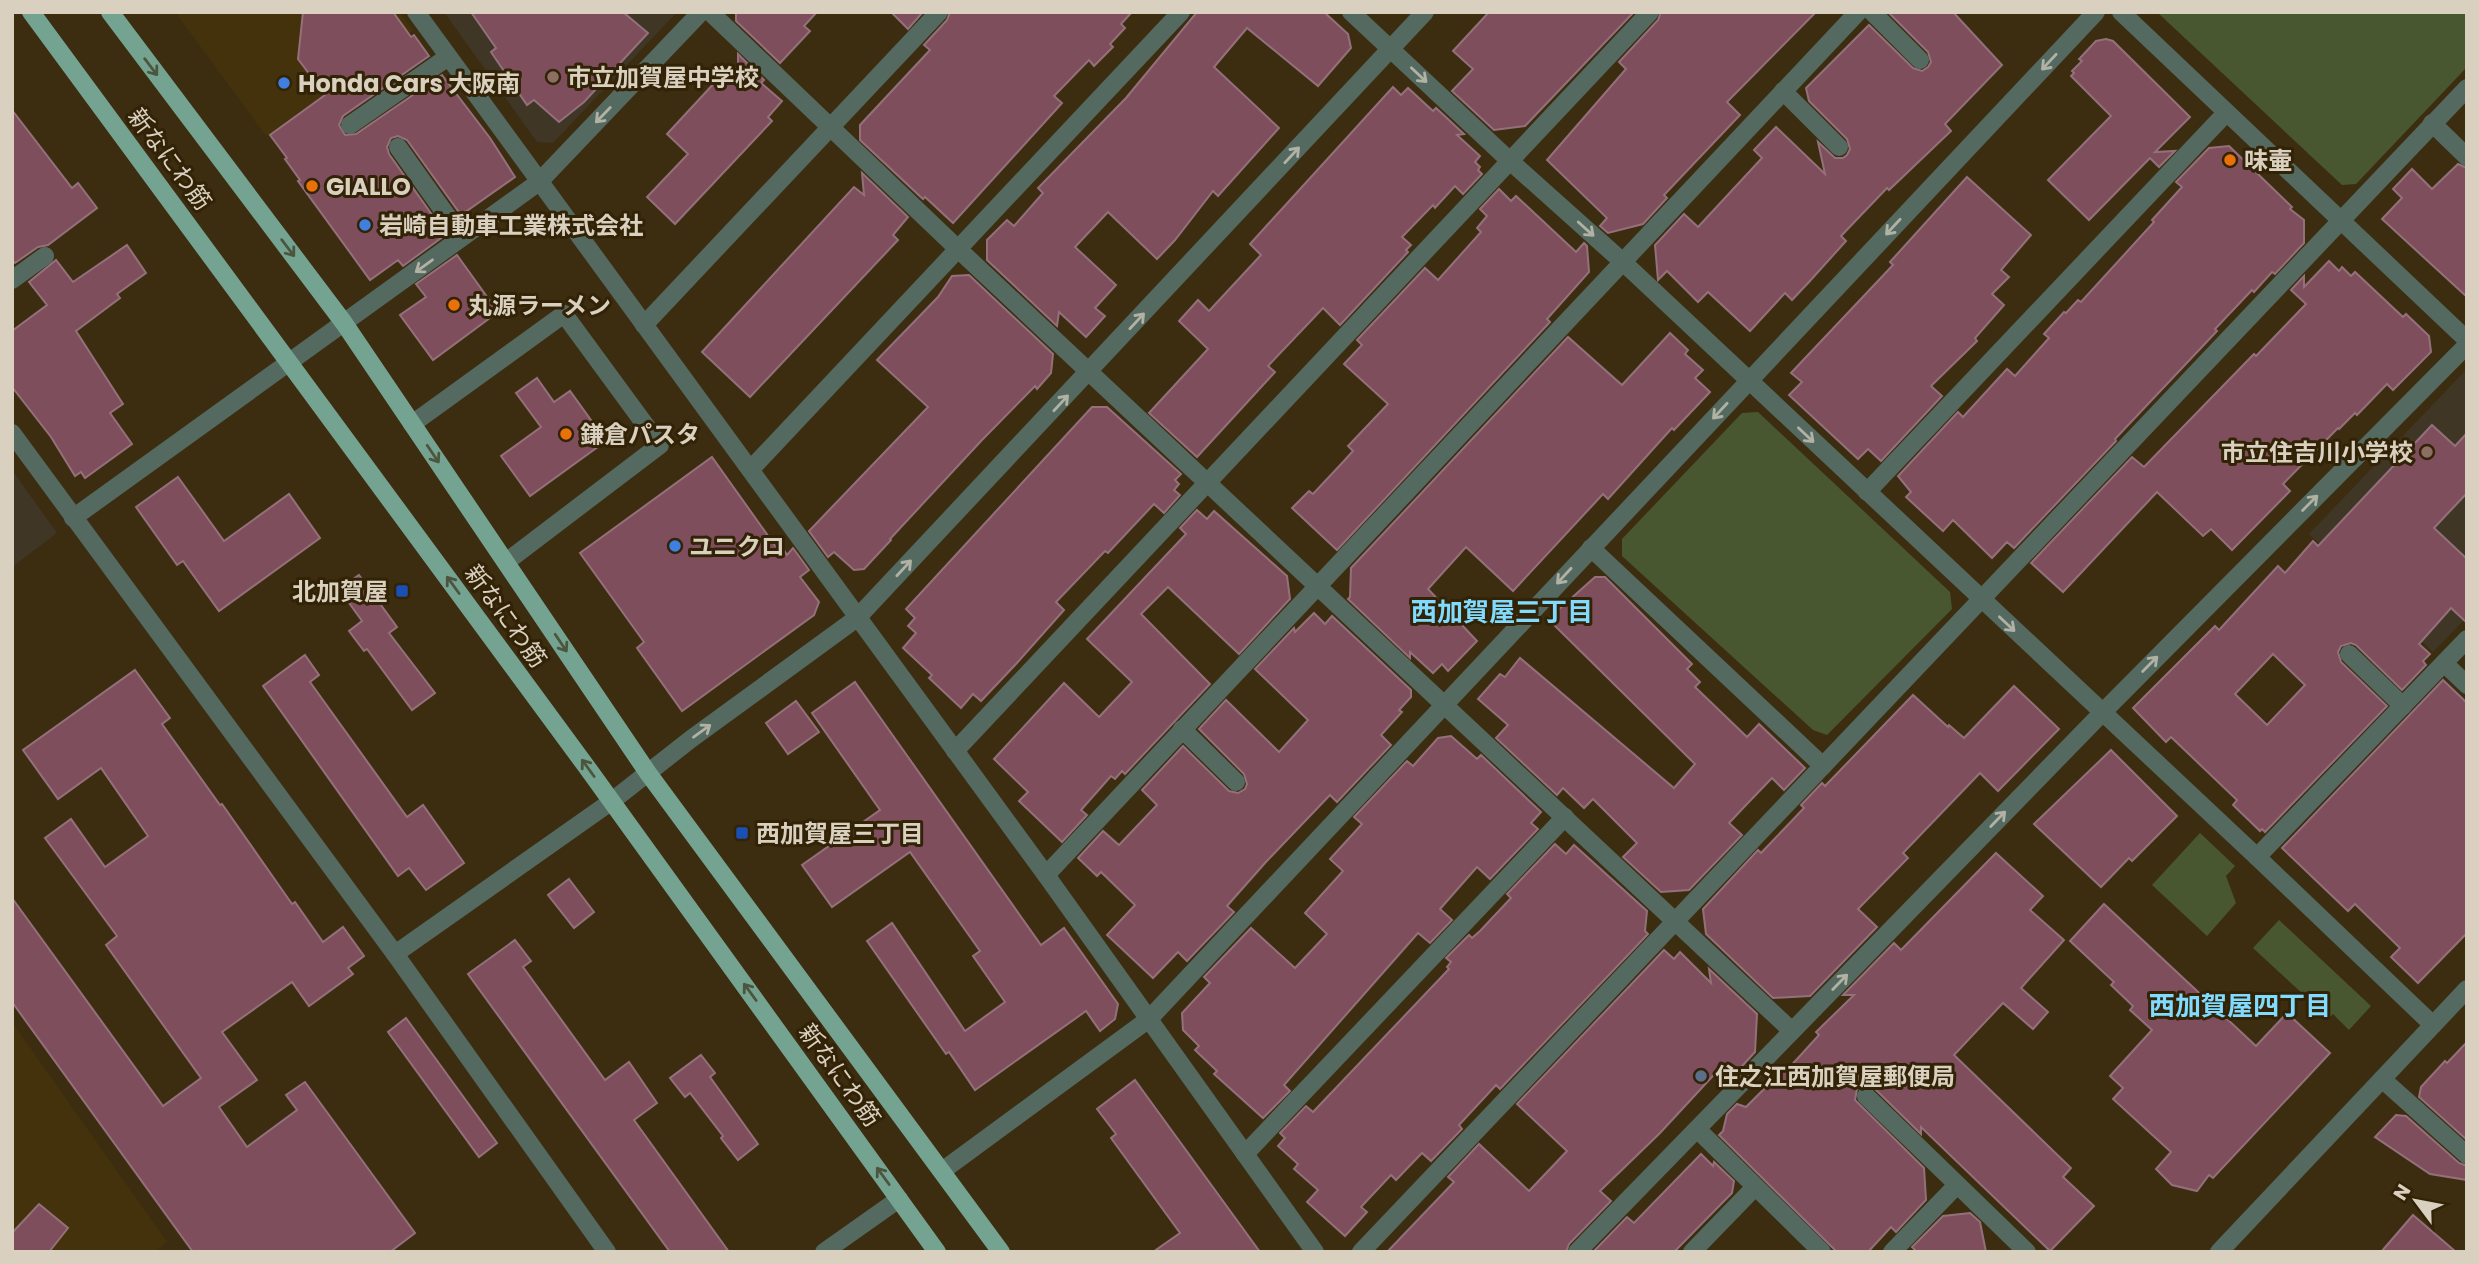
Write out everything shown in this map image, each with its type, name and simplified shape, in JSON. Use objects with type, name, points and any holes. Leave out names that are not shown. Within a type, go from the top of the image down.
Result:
[{"type":"main road","name":"新なにわ筋","points":[[31,12],[612,801],[937,1252]]},
{"type":"main road","name":"新なにわ筋","points":[[110,12],[344,323],[648,773],[1001,1252]]},
{"type":"street","points":[[416,12],[1046,875],[1315,1252]]},
{"type":"street","points":[[74,518],[539,182],[701,12]]},
{"type":"street","points":[[710,12],[958,249],[1209,481],[1792,1031]]},
{"type":"street","points":[[644,325],[939,12]]},
{"type":"street","points":[[751,469],[1181,12]]},
{"type":"street","points":[[1351,12],[1624,263],[2433,1025]]},
{"type":"street","points":[[395,954],[612,801],[857,618],[1091,372],[1425,12]]},
{"type":"street","points":[[955,751],[1650,12]]},
{"type":"street","points":[[1046,875],[1858,12]]},
{"type":"street","points":[[1872,12],[1920,60]]},
{"type":"street","points":[[942,1171],[1149,1019],[2096,12]]},
{"type":"street","points":[[1577,1252],[2467,343],[2121,12]]},
{"type":"street","points":[[350,125],[448,57]]},
{"type":"street","points":[[1361,1252],[2467,88]]},
{"type":"street","points":[[1783,91],[1839,147]]},
{"type":"street","points":[[1867,492],[2226,113]]},
{"type":"street","points":[[2432,123],[2467,156]]},
{"type":"street","points":[[398,147],[462,237]]},
{"type":"street","points":[[12,280],[45,256]]},
{"type":"street","points":[[412,424],[564,314],[660,445],[506,562]]},
{"type":"street","points":[[12,433],[395,954],[607,1252]]},
{"type":"street","points":[[1591,548],[1823,766]]},
{"type":"street","points":[[2257,857],[2467,639]]},
{"type":"street","points":[[2349,654],[2403,706]]},
{"type":"street","points":[[2444,663],[2467,685]]},
{"type":"street","points":[[1182,729],[1236,782]]},
{"type":"street","points":[[1245,1154],[1565,817]]},
{"type":"street","points":[[2219,1252],[2467,989]]},
{"type":"street","points":[[2382,1079],[2467,1155]]},
{"type":"street","points":[[1866,1096],[1957,1185],[2014,1248]]},
{"type":"street","points":[[1697,1129],[1822,1252]]},
{"type":"street","points":[[1892,1252],[1957,1185]]},
{"type":"street","points":[[1692,1252],[1755,1187]]},
{"type":"street","points":[[824,1252],[899,1199]]},
{"type":"shaded area","name":"Honda Cars 大阪南","points":[[175,12],[400,12],[413,31],[266,136]]},
{"type":"shaded area","name":"市立加賀屋中学校","points":[[444,12],[677,12],[553,143],[537,142]]},
{"type":"shaded area","name":"市立住吉川小学校","points":[[2467,369],[2467,617],[2433,652],[2309,534]]},
{"type":"shaded area","points":[[12,470],[57,533],[12,567]]},
{"type":"shaded area","points":[[12,1022],[167,1242],[155,1252],[12,1252]]},
{"type":"green space","points":[[2157,12],[2467,12],[2467,67],[2356,184],[2342,185]]},
{"type":"green space","points":[[1758,412],[1950,592],[1952,609],[1827,735],[1813,730],[1622,556],[1622,539],[1742,413]]},
{"type":"green space","points":[[2200,833],[2235,866],[2226,876],[2236,903],[2207,936],[2152,885]]},
{"type":"green space","points":[[2279,920],[2371,1006],[2349,1030],[2333,1014],[2329,1018],[2253,948]]},
{"type":"building","points":[[303,12],[393,12],[429,56],[343,116],[339,125],[345,135],[356,134],[442,75],[490,138],[515,177],[461,215],[407,140],[398,136],[391,138],[387,147],[389,154],[442,229],[440,230],[444,236],[403,266],[398,260],[370,280],[298,181],[300,180],[285,159],[287,158],[270,135],[325,95],[298,59]]},
{"type":"building","name":"市立加賀屋中学校","points":[[471,12],[623,12],[648,33],[584,102],[559,122],[534,100],[527,105],[491,52],[496,48]]},
{"type":"building","points":[[736,12],[817,12],[804,26],[810,31],[780,63],[736,21]]},
{"type":"building","points":[[891,12],[923,12],[908,29]]},
{"type":"building","points":[[950,12],[1132,12],[1121,24],[1125,28],[1110,44],[1113,47],[1094,66],[1089,60],[1054,96],[1062,103],[953,223],[860,140],[860,125],[930,50],[924,45],[947,20]]},
{"type":"building","points":[[1197,12],[1324,12],[1348,34],[1351,48],[1318,86],[1247,28],[1214,67],[1279,128],[1218,196],[1213,191],[1157,259],[1108,212],[1075,247],[1116,285],[1095,308],[1105,316],[1086,337],[1059,312],[1057,326],[987,260],[987,240],[1007,220],[1014,226],[1043,193],[1038,188],[1126,98]]},
{"type":"building","points":[[1489,12],[1634,12],[1525,126],[1494,130],[1452,91],[1473,69],[1453,51]]},
{"type":"building","points":[[1661,12],[1816,12],[1727,102],[1740,115],[1664,195],[1667,198],[1643,224],[1608,233],[1600,226],[1607,218],[1547,160],[1626,69],[1619,62],[1658,20]]},
{"type":"building","points":[[1888,12],[1953,12],[2002,65],[1945,124],[1951,131],[1889,190],[1887,188],[1841,236],[1846,241],[1792,300],[1785,293],[1750,331],[1708,292],[1698,302],[1667,271],[1658,280],[1655,245],[1684,214],[1698,227],[1762,158],[1754,150],[1776,127],[1825,174],[1818,142],[1835,158],[1847,155],[1850,149],[1847,139],[1809,101],[1806,88],[1869,25],[1913,68],[1922,71],[1928,67],[1931,62],[1928,52]]},
{"type":"building","points":[[2096,41],[2113,41],[2190,117],[2155,152],[2175,151],[2159,167],[2150,158],[2089,220],[2048,180],[2111,116],[2071,76],[2074,73],[2072,71],[2082,61],[2079,59]]},
{"type":"building","points":[[738,54],[764,80],[761,83],[782,101],[768,117],[772,121],[675,224],[647,197],[688,154],[667,134],[731,65],[738,71]]},
{"type":"building","points":[[1393,87],[1401,95],[1408,88],[1433,111],[1436,108],[1464,134],[1457,135],[1480,156],[1475,162],[1482,174],[1463,194],[1455,186],[1402,237],[1411,245],[1406,250],[1408,252],[1340,325],[1323,308],[1268,366],[1275,372],[1197,457],[1149,413],[1208,349],[1179,321],[1198,300],[1209,311],[1261,255],[1250,244]]},
{"type":"building","points":[[12,110],[72,188],[78,183],[97,208],[48,245],[38,247],[15,263],[12,259]]},
{"type":"building","points":[[2229,146],[2304,220],[2304,243],[2275,274],[2272,272],[2254,292],[2252,290],[2116,441],[2014,548],[2007,542],[1992,558],[1953,520],[1943,531],[1906,497],[1911,492],[1898,476],[1958,412],[1963,417],[2007,369],[2015,376],[2049,338],[2044,334],[2064,312],[2078,300],[2081,302],[2154,222],[2152,220],[2182,187],[2176,182],[2209,148]]},
{"type":"building","points":[[2458,164],[2467,168],[2467,297],[2382,219],[2402,198],[2393,189],[2412,169],[2432,189]]},
{"type":"building","points":[[862,173],[908,217],[893,235],[898,240],[750,397],[702,352],[854,187],[864,195]]},
{"type":"building","points":[[1967,177],[2031,235],[2001,270],[2009,277],[1992,294],[2004,305],[1975,338],[1977,341],[1931,386],[1942,396],[1881,461],[1868,449],[1858,459],[1789,395],[1802,382],[1791,373],[1893,265],[1890,262]]},
{"type":"building","points":[[1499,189],[1511,201],[1516,196],[1576,252],[1584,243],[1587,246],[1589,272],[1547,319],[1550,322],[1337,550],[1292,508],[1309,491],[1313,494],[1343,462],[1353,451],[1348,446],[1388,404],[1344,364],[1362,345],[1357,340],[1425,268],[1438,280],[1481,232],[1477,228],[1487,216],[1480,209]]},
{"type":"building","points":[[127,245],[146,273],[117,294],[120,298],[76,331],[123,404],[110,413],[132,444],[85,478],[81,472],[75,476],[51,437],[12,387],[12,331],[47,305],[29,282],[56,260],[73,282]]},
{"type":"building","name":"丸源ラーメン","points":[[457,255],[498,312],[433,360],[400,315],[426,297],[416,284]]},
{"type":"building","points":[[2329,261],[2339,271],[2342,267],[2351,276],[2355,272],[2403,317],[2406,314],[2429,336],[2431,352],[2393,390],[2387,384],[2357,415],[2355,413],[2338,428],[2283,484],[2290,491],[2232,550],[2211,529],[2203,536],[2157,492],[2063,592],[2031,563],[2132,457],[2144,467],[2254,354],[2256,356],[2306,304],[2291,290],[2304,276],[2304,287]]},
{"type":"building","points":[[969,275],[1053,354],[1051,373],[982,440],[864,569],[854,570],[834,552],[828,557],[809,531],[928,407],[877,360],[938,297],[952,276]]},
{"type":"building","points":[[1670,333],[1688,350],[1685,354],[1703,370],[1695,378],[1710,392],[1674,430],[1672,428],[1608,499],[1603,494],[1513,591],[1466,547],[1428,589],[1477,641],[1448,671],[1442,664],[1433,673],[1410,652],[1410,658],[1348,599],[1351,568],[1568,337],[1622,385]]},
{"type":"building","name":"鎌倉パスタ","points":[[537,378],[554,402],[570,391],[606,441],[530,496],[501,456],[541,427],[516,393]]},
{"type":"building","points":[[1092,407],[1107,407],[1181,474],[1175,480],[1179,484],[1174,490],[1180,495],[1164,513],[1154,504],[1108,553],[1105,551],[1056,602],[1064,610],[1016,664],[981,701],[973,694],[961,708],[929,678],[932,675],[903,648],[916,633],[908,626],[915,618],[906,609]]},
{"type":"building","points":[[2432,425],[2455,446],[2467,433],[2467,493],[2434,528],[2467,559],[2467,623],[2451,608],[2419,644],[2430,654],[2423,661],[2426,665],[2402,690],[2356,645],[2351,643],[2341,646],[2338,652],[2341,662],[2387,706],[2265,832],[2262,829],[2260,831],[2233,805],[2237,800],[2171,737],[2166,742],[2133,708],[2215,626],[2219,630],[2278,566],[2285,573],[2313,541],[2318,546]],"holes":[[[2273,654],[2305,685],[2267,725],[2235,694]]]},
{"type":"building","points":[[712,457],[776,547],[780,544],[787,555],[793,548],[809,570],[800,577],[819,602],[814,615],[682,711],[637,648],[644,642],[580,553]]},
{"type":"building","points":[[178,477],[224,541],[289,494],[320,538],[219,611],[183,561],[177,565],[136,507]]},
{"type":"building","points":[[1197,510],[1207,519],[1214,511],[1287,576],[1290,599],[1239,654],[1168,587],[1141,614],[1210,684],[1125,774],[1122,771],[1115,779],[1111,776],[1081,810],[1087,815],[1062,842],[1019,801],[1028,792],[994,759],[1064,683],[1099,717],[1132,682],[1087,639],[1186,534],[1180,528]]},
{"type":"building","points":[[359,575],[397,627],[389,633],[435,693],[412,710],[367,649],[364,651],[349,631],[362,621],[339,589]]},
{"type":"building","points":[[1595,577],[1605,577],[1692,664],[1687,669],[1700,682],[1695,687],[1747,737],[1759,724],[1805,768],[1784,790],[1772,778],[1746,805],[1729,823],[1742,835],[1689,890],[1661,892],[1623,857],[1637,843],[1593,799],[1584,808],[1563,788],[1557,795],[1496,738],[1508,725],[1478,699],[1500,674],[1505,677],[1520,658],[1674,788],[1695,764],[1548,619]]},
{"type":"building","points":[[1314,613],[1325,624],[1332,616],[1411,690],[1411,697],[1399,710],[1402,712],[1381,735],[1391,745],[1337,802],[1330,795],[1265,863],[1227,906],[1234,912],[1187,961],[1178,952],[1153,978],[1107,935],[1135,905],[1101,872],[1097,876],[1078,858],[1103,831],[1119,845],[1157,805],[1142,790],[1183,746],[1229,791],[1238,793],[1245,789],[1247,784],[1244,774],[1199,729],[1226,700],[1279,752],[1308,720],[1255,669],[1294,628],[1295,632]]},
{"type":"building","points":[[305,655],[319,675],[310,682],[407,817],[423,805],[464,863],[426,890],[409,868],[398,876],[263,686]]},
{"type":"building","points":[[135,670],[170,718],[162,724],[292,904],[295,902],[323,942],[343,927],[364,956],[348,968],[353,974],[309,1006],[292,982],[222,1032],[257,1080],[219,1107],[247,1147],[297,1110],[286,1095],[305,1082],[415,1233],[390,1252],[193,1252],[12,1002],[12,898],[163,1106],[201,1078],[106,945],[117,936],[45,838],[71,819],[105,867],[148,836],[101,768],[58,799],[23,750]]},
{"type":"building","points":[[2443,680],[2467,703],[2467,933],[2418,983],[2391,957],[2400,948],[2355,904],[2348,911],[2282,848]]},
{"type":"building","points":[[855,682],[1041,945],[1064,928],[1118,1004],[1115,1019],[1100,1031],[1086,1011],[975,1090],[949,1052],[946,1054],[867,941],[892,923],[965,1031],[1005,1002],[973,956],[980,951],[910,852],[832,907],[802,865],[880,810],[812,713]]},
{"type":"building","points":[[2014,686],[2059,729],[1998,791],[1980,773],[1903,853],[1908,858],[1858,909],[1877,927],[1810,996],[1773,998],[1706,934],[1703,909],[1758,850],[1761,853],[1804,808],[1801,805],[1822,783],[1825,786],[1913,695],[1964,738]]},
{"type":"building","points":[[796,701],[819,732],[788,754],[766,723]]},
{"type":"building","points":[[1451,736],[1477,759],[1481,755],[1541,812],[1531,823],[1538,829],[1490,879],[1477,867],[1440,909],[1452,920],[1430,943],[1418,933],[1284,1085],[1290,1091],[1263,1118],[1214,1074],[1217,1071],[1195,1050],[1199,1046],[1183,1030],[1182,1013],[1210,983],[1204,977],[1251,928],[1295,968],[1327,934],[1305,913],[1343,871],[1330,859],[1362,824],[1354,817],[1407,761],[1413,766],[1438,738]]},
{"type":"building","points":[[2111,750],[2177,816],[2132,861],[2129,858],[2101,887],[2034,824]]},
{"type":"building","points":[[1555,844],[1566,854],[1574,845],[1647,911],[1645,931],[1648,934],[1500,1089],[1496,1085],[1459,1125],[1462,1129],[1431,1161],[1422,1153],[1396,1180],[1391,1175],[1361,1207],[1367,1212],[1345,1236],[1307,1202],[1318,1190],[1294,1169],[1298,1164],[1278,1146],[1285,1138],[1280,1133],[1306,1106],[1313,1112],[1449,969],[1447,967],[1451,962],[1446,958],[1469,935],[1472,938],[1480,931],[1511,898],[1507,894]]},
{"type":"building","points":[[1996,853],[2043,896],[2030,910],[2064,940],[2021,988],[2048,1012],[2033,1029],[2003,1003],[1954,1055],[2071,1168],[2063,1177],[2094,1206],[2050,1251],[1921,1127],[1921,1134],[1874,1088],[1864,1085],[1857,1089],[1855,1100],[1924,1168],[1926,1200],[1896,1232],[1891,1227],[1868,1252],[1837,1252],[1719,1135],[1723,1131],[1727,1114],[1737,1104],[1746,1107],[1786,1067],[1788,1069],[1819,1035],[1816,1032],[1854,995],[1843,995],[1894,943],[1901,950]]},
{"type":"building","points":[[569,879],[594,912],[574,928],[548,895]]},
{"type":"building","points":[[2104,904],[2256,1046],[2287,1013],[2330,1053],[2213,1178],[2209,1175],[2197,1191],[2172,1185],[2156,1169],[2171,1152],[2113,1099],[2123,1088],[2110,1076],[2152,1030],[2130,1010],[2133,1006],[2111,985],[2114,982],[2070,941]]},
{"type":"building","points":[[515,940],[531,961],[523,967],[605,1080],[629,1062],[657,1103],[634,1120],[729,1252],[670,1252],[468,974]]},
{"type":"building","points":[[1664,950],[1674,959],[1680,952],[1711,983],[1709,969],[1757,1014],[1755,1052],[1733,1076],[1722,1066],[1660,1133],[1600,1191],[1611,1201],[1569,1244],[1566,1252],[1387,1252],[1454,1182],[1448,1177],[1479,1144],[1529,1191],[1567,1151],[1517,1104]]},
{"type":"building","points":[[406,1018],[497,1143],[479,1157],[388,1032]]},
{"type":"building","points":[[2467,1042],[2467,1140],[2419,1097],[2421,1087]]},
{"type":"building","points":[[701,1055],[715,1073],[710,1077],[758,1144],[738,1160],[690,1093],[685,1097],[670,1078]]},
{"type":"building","points":[[1135,1080],[1260,1252],[1153,1252],[1180,1233],[1111,1138],[1116,1134],[1097,1109]]},
{"type":"building","points":[[2396,1115],[2406,1116],[2459,1163],[2467,1166],[2467,1180],[2430,1174],[2375,1137]]},
{"type":"building","points":[[1701,1154],[1734,1181],[1732,1193],[1674,1252],[1593,1252],[1627,1217],[1634,1223]]},
{"type":"building","points":[[39,1204],[68,1228],[49,1252],[12,1252],[12,1233]]},
{"type":"building","points":[[1970,1213],[1980,1222],[1986,1252],[1917,1252],[1912,1247],[1943,1216]]},
{"type":"building","points":[[2413,1215],[2456,1252],[2381,1252]]},
{"type":"place","name":"市立加賀屋中学校","points":[[553,77]]},
{"type":"place","name":"Honda Cars 大阪南","points":[[284,83]]},
{"type":"place","name":"味壷","points":[[2230,160]]},
{"type":"place","name":"GIALLO","points":[[312,186]]},
{"type":"place","name":"岩崎自動車工業株式会社","points":[[365,225]]},
{"type":"place","name":"丸源ラーメン","points":[[454,305]]},
{"type":"place","name":"鎌倉パスタ","points":[[566,434]]},
{"type":"place","name":"市立住吉川小学校","points":[[2427,452]]},
{"type":"place","name":"ユニクロ","points":[[675,546]]},
{"type":"place","name":"北加賀屋","points":[[402,591]]},
{"type":"place","name":"西加賀屋三丁目","points":[[742,833]]},
{"type":"place","name":"住之江西加賀屋郵便局","points":[[1701,1076]]},
{"type":"district","name":"西加賀屋三丁目","points":[[1502,612]]},
{"type":"district","name":"西加賀屋四丁目","points":[[2240,1006]]}]
